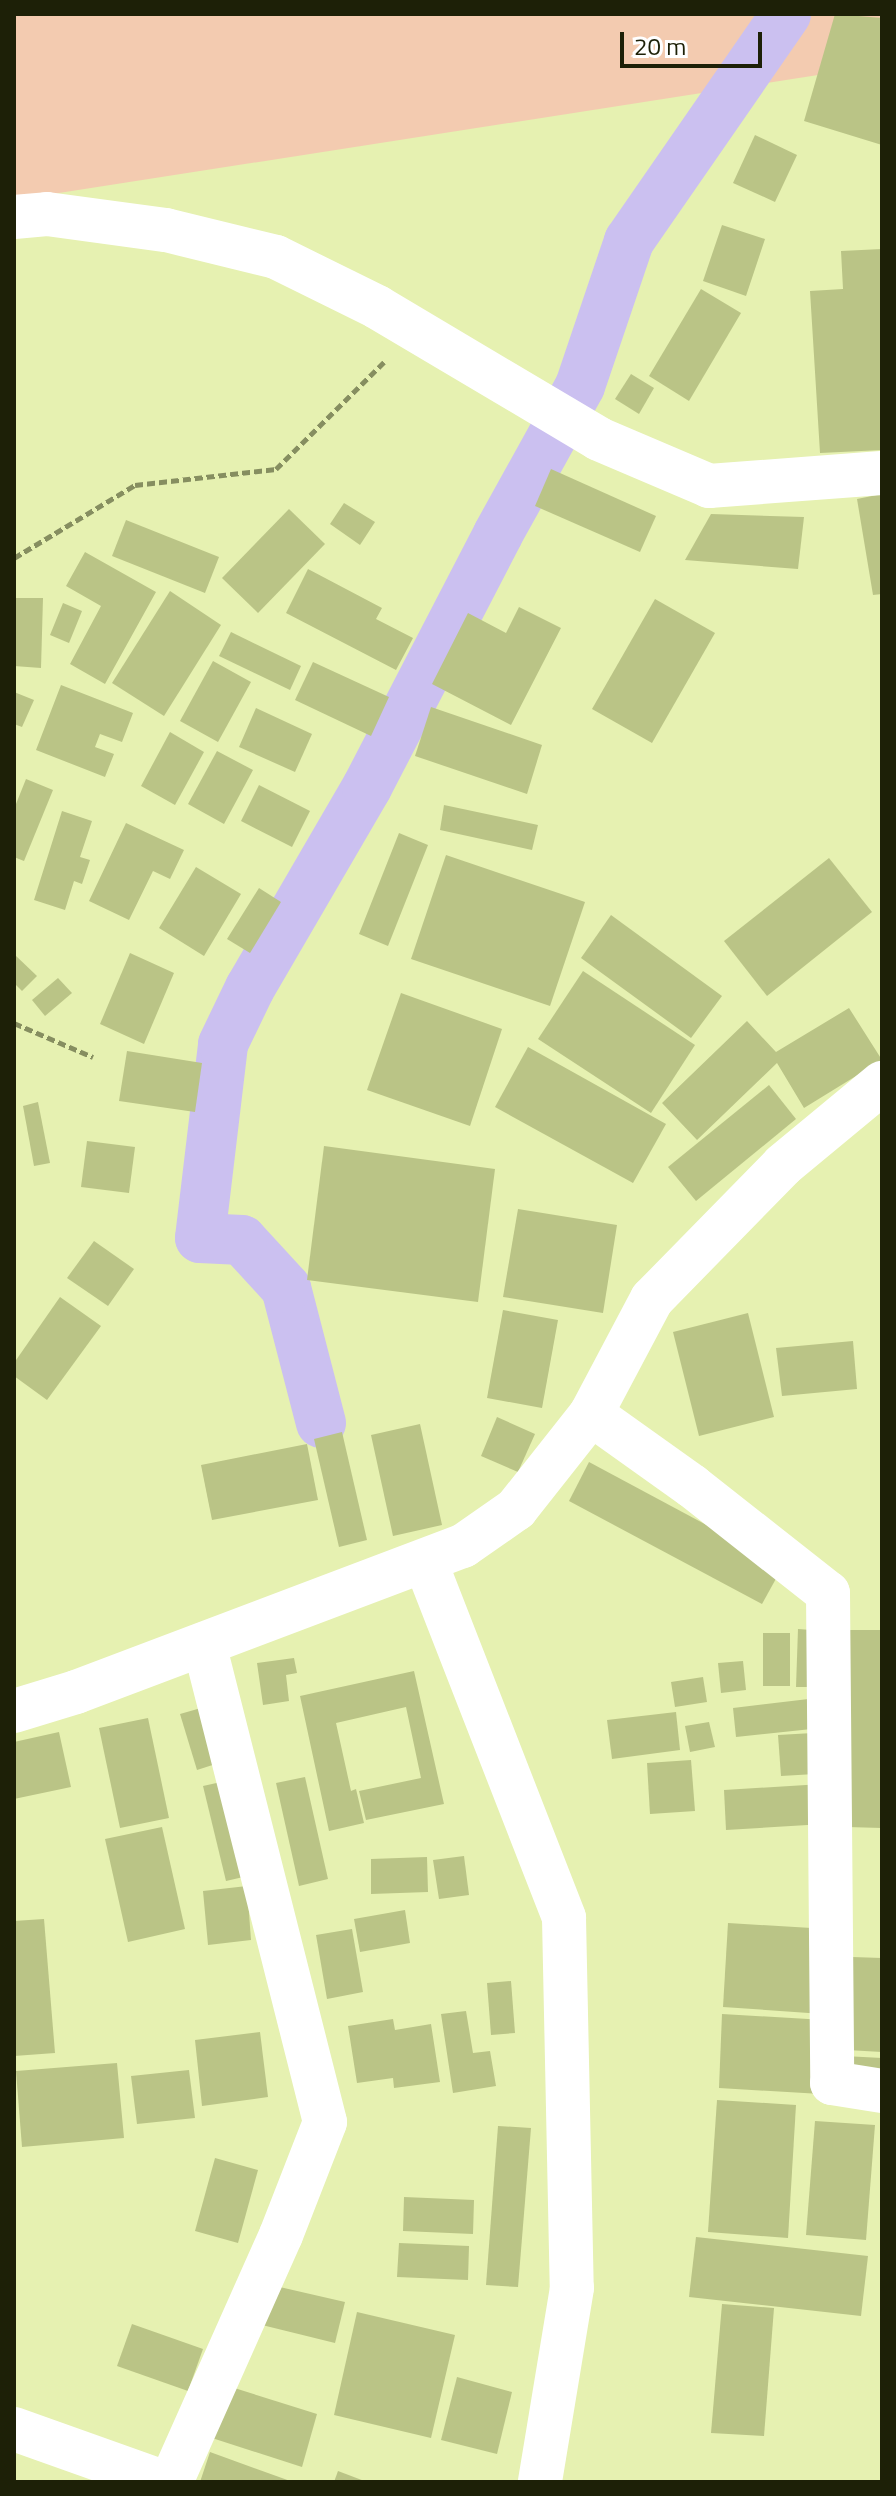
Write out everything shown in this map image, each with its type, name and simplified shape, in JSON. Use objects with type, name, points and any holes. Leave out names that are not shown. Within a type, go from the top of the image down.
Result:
[{"type":"street","points":[[14,217],[47,214],[166,230],[276,257],[415,330],[599,439],[709,486],[882,473]]},
{"type":"street","points":[[14,1711],[76,1692],[463,1546],[516,1509],[591,1414],[652,1299],[783,1165],[882,1083]]},
{"type":"street","points":[[591,1414],[692,1486],[828,1593],[832,2083],[882,2091]]},
{"type":"street","points":[[425,1561],[564,1918],[572,2288],[540,2482]]},
{"type":"street","points":[[171,2482],[281,2235],[325,2122],[204,1644]]},
{"type":"street","points":[[14,2429],[163,2482]]},
{"type":"path","points":[[14,558],[135,485],[276,469],[415,330]]},
{"type":"path","points":[[14,1023],[93,1057]]},
{"type":"shaded area","points":[[14,14],[882,14],[882,65],[14,200]]},
{"type":"building","points":[[835,14],[882,18],[882,145],[804,121]]},
{"type":"building","points":[[755,135],[797,155],[775,202],[733,183]]},
{"type":"building","points":[[722,225],[765,239],[746,296],[703,281]]},
{"type":"building","points":[[882,249],[882,450],[820,453],[810,291],[843,289],[841,251]]},
{"type":"building","points":[[701,289],[741,313],[689,401],[649,376]]},
{"type":"building","points":[[631,374],[654,388],[639,414],[615,399]]},
{"type":"building","points":[[551,469],[656,516],[640,552],[535,506]]},
{"type":"building","points":[[882,494],[882,594],[873,595],[857,499]]},
{"type":"building","points":[[344,503],[375,522],[360,545],[330,524]]},
{"type":"building","points":[[289,509],[325,544],[258,613],[222,578]]},
{"type":"building","points":[[711,514],[804,517],[798,569],[685,560]]},
{"type":"building","points":[[126,520],[219,557],[205,593],[112,556]]},
{"type":"building","points":[[85,552],[156,592],[105,684],[70,664],[101,606],[66,586]]},
{"type":"building","points":[[308,569],[382,608],[376,619],[413,638],[396,670],[286,613]]},
{"type":"building","points":[[170,591],[221,625],[164,716],[112,683]]},
{"type":"building","points":[[14,598],[43,598],[41,668],[14,666]]},
{"type":"building","points":[[655,599],[715,633],[652,743],[592,709]]},
{"type":"building","points":[[63,603],[82,611],[69,643],[50,635]]},
{"type":"building","points":[[519,607],[561,628],[511,725],[432,684],[468,613],[506,633]]},
{"type":"building","points":[[231,632],[301,666],[290,690],[219,656]]},
{"type":"building","points":[[213,661],[251,682],[218,742],[180,721]]},
{"type":"building","points":[[313,662],[389,697],[371,736],[295,700]]},
{"type":"building","points":[[61,685],[133,713],[122,742],[100,734],[95,747],[114,754],[105,777],[36,750]]},
{"type":"building","points":[[14,692],[34,700],[22,727],[14,724]]},
{"type":"building","points":[[431,707],[542,745],[527,794],[415,756]]},
{"type":"building","points":[[256,708],[312,734],[295,772],[239,747]]},
{"type":"building","points":[[170,732],[204,752],[175,805],[141,786]]},
{"type":"building","points":[[217,751],[253,770],[224,824],[188,804]]},
{"type":"building","points":[[26,779],[53,790],[24,861],[14,857],[14,809]]},
{"type":"building","points":[[259,785],[310,811],[292,847],[241,821]]},
{"type":"building","points":[[444,805],[538,825],[532,850],[440,830]]},
{"type":"building","points":[[62,811],[92,821],[80,857],[90,860],[82,884],[74,881],[65,910],[34,900]]},
{"type":"building","points":[[126,823],[184,850],[170,879],[153,871],[129,920],[89,901]]},
{"type":"building","points":[[399,833],[428,845],[388,946],[359,934]]},
{"type":"building","points":[[446,855],[585,902],[550,1006],[411,959]]},
{"type":"building","points":[[829,858],[872,912],[767,996],[724,941]]},
{"type":"building","points":[[196,867],[241,894],[204,956],[159,928]]},
{"type":"building","points":[[259,888],[281,902],[250,953],[227,939]]},
{"type":"building","points":[[611,915],[722,996],[691,1038],[581,958]]},
{"type":"building","points":[[130,953],[174,973],[144,1044],[100,1024]]},
{"type":"building","points":[[14,954],[37,976],[22,991],[14,983]]},
{"type":"building","points":[[583,971],[695,1045],[651,1113],[538,1039]]},
{"type":"building","points":[[58,978],[72,993],[45,1016],[32,1000]]},
{"type":"building","points":[[401,993],[502,1029],[470,1126],[367,1090]]},
{"type":"building","points":[[849,1008],[882,1060],[804,1108],[777,1063],[697,1140],[662,1103],[747,1021],[776,1052]]},
{"type":"building","points":[[528,1047],[666,1124],[633,1183],[495,1107]]},
{"type":"building","points":[[127,1051],[202,1063],[195,1112],[119,1101]]},
{"type":"building","points":[[769,1085],[796,1119],[696,1201],[668,1167]]},
{"type":"building","points":[[38,1102],[50,1163],[34,1166],[23,1106]]},
{"type":"building","points":[[87,1141],[135,1147],[129,1193],[81,1187]]},
{"type":"building","points":[[324,1146],[495,1169],[478,1302],[307,1280]]},
{"type":"building","points":[[518,1209],[617,1225],[603,1313],[503,1297]]},
{"type":"building","points":[[94,1241],[134,1269],[108,1306],[67,1278]]},
{"type":"building","points":[[60,1297],[101,1326],[47,1400],[14,1376],[14,1363]]},
{"type":"building","points":[[503,1310],[558,1320],[542,1408],[487,1398]]},
{"type":"building","points":[[748,1313],[774,1417],[699,1436],[673,1332]]},
{"type":"building","points":[[853,1341],[857,1389],[782,1396],[776,1348]]},
{"type":"building","points":[[497,1417],[535,1434],[518,1472],[481,1456]]},
{"type":"building","points":[[420,1424],[442,1525],[393,1536],[371,1435]]},
{"type":"building","points":[[342,1432],[367,1540],[339,1547],[314,1439]]},
{"type":"building","points":[[307,1444],[318,1500],[212,1520],[201,1465]]},
{"type":"building","points":[[589,1462],[783,1566],[762,1604],[569,1501]]},
{"type":"building","points":[[798,1629],[811,1630],[809,1687],[796,1687]]},
{"type":"building","points":[[848,1630],[882,1630],[882,1828],[847,1827]]},
{"type":"building","points":[[763,1633],[790,1633],[790,1686],[763,1686]]},
{"type":"building","points":[[294,1658],[297,1673],[286,1675],[289,1701],[263,1705],[257,1663]]},
{"type":"building","points":[[743,1661],[746,1690],[721,1693],[718,1663]]},
{"type":"building","points":[[414,1671],[444,1804],[366,1820],[359,1791],[421,1778],[406,1707],[336,1723],[351,1791],[356,1789],[364,1823],[329,1831],[300,1696]]},
{"type":"building","points":[[703,1677],[707,1702],[675,1707],[671,1682]]},
{"type":"building","points":[[817,1698],[821,1728],[736,1737],[733,1708]]},
{"type":"building","points":[[208,1706],[225,1761],[197,1770],[180,1714]]},
{"type":"building","points":[[676,1712],[680,1750],[612,1759],[607,1720]]},
{"type":"building","points":[[148,1718],[169,1818],[120,1828],[99,1728]]},
{"type":"building","points":[[709,1722],[715,1747],[690,1752],[685,1726]]},
{"type":"building","points":[[59,1732],[71,1787],[14,1799],[14,1742]]},
{"type":"building","points":[[813,1733],[815,1774],[781,1776],[778,1735]]},
{"type":"building","points":[[691,1760],[695,1811],[650,1814],[647,1763]]},
{"type":"building","points":[[305,1777],[328,1879],[299,1886],[276,1783]]},
{"type":"building","points":[[230,1780],[252,1875],[226,1881],[203,1786]]},
{"type":"building","points":[[822,1784],[824,1824],[726,1830],[724,1790]]},
{"type":"building","points":[[162,1827],[185,1929],[128,1942],[105,1839]]},
{"type":"building","points":[[464,1856],[469,1895],[439,1899],[433,1860]]},
{"type":"building","points":[[427,1857],[428,1892],[371,1894],[371,1859]]},
{"type":"building","points":[[247,1886],[251,1940],[208,1945],[203,1891]]},
{"type":"building","points":[[405,1910],[410,1943],[360,1952],[354,1919]]},
{"type":"building","points":[[44,1919],[55,2053],[14,2056],[14,1921]]},
{"type":"building","points":[[728,1923],[828,1929],[823,2014],[723,2007]]},
{"type":"building","points":[[352,1929],[363,1992],[327,1999],[316,1935]]},
{"type":"building","points":[[852,1957],[882,1958],[882,2052],[847,2050]]},
{"type":"building","points":[[511,1981],[515,2033],[491,2035],[487,1983]]},
{"type":"building","points":[[466,2011],[473,2053],[490,2051],[496,2086],[453,2093],[441,2014]]},
{"type":"building","points":[[722,2014],[825,2020],[821,2094],[719,2088]]},
{"type":"building","points":[[393,2019],[395,2030],[431,2024],[440,2082],[394,2088],[393,2078],[357,2083],[348,2026]]},
{"type":"building","points":[[260,2032],[268,2097],[202,2106],[195,2040]]},
{"type":"building","points":[[844,2056],[882,2058],[882,2078],[843,2076]]},
{"type":"building","points":[[117,2063],[124,2138],[22,2147],[16,2071]]},
{"type":"building","points":[[189,2070],[195,2118],[137,2124],[131,2076]]},
{"type":"building","points":[[717,2100],[796,2105],[788,2238],[708,2232]]},
{"type":"building","points":[[815,2121],[875,2125],[866,2240],[806,2235]]},
{"type":"building","points":[[498,2126],[531,2128],[518,2287],[486,2285]]},
{"type":"building","points":[[215,2158],[258,2170],[238,2243],[195,2231]]},
{"type":"building","points":[[404,2197],[474,2200],[473,2234],[403,2231]]},
{"type":"building","points":[[696,2237],[868,2256],[861,2316],[689,2297]]},
{"type":"building","points":[[399,2243],[469,2246],[468,2280],[397,2277]]},
{"type":"building","points":[[271,2285],[345,2302],[335,2343],[262,2325]]},
{"type":"building","points":[[722,2304],[774,2308],[764,2436],[711,2433]]},
{"type":"building","points":[[357,2312],[455,2335],[431,2438],[334,2415]]},
{"type":"building","points":[[132,2324],[203,2349],[188,2391],[117,2366]]},
{"type":"building","points":[[457,2377],[512,2392],[497,2454],[441,2440]]},
{"type":"building","points":[[228,2386],[317,2414],[302,2467],[212,2438]]},
{"type":"building","points":[[210,2452],[293,2482],[200,2482]]},
{"type":"building","points":[[338,2471],[367,2482],[334,2482]]},
{"type":"waterway","points":[[321,1423],[286,1288],[242,1240],[200,1238],[223,1044],[250,988],[367,787],[498,534],[580,386],[629,241],[786,14]]}]
